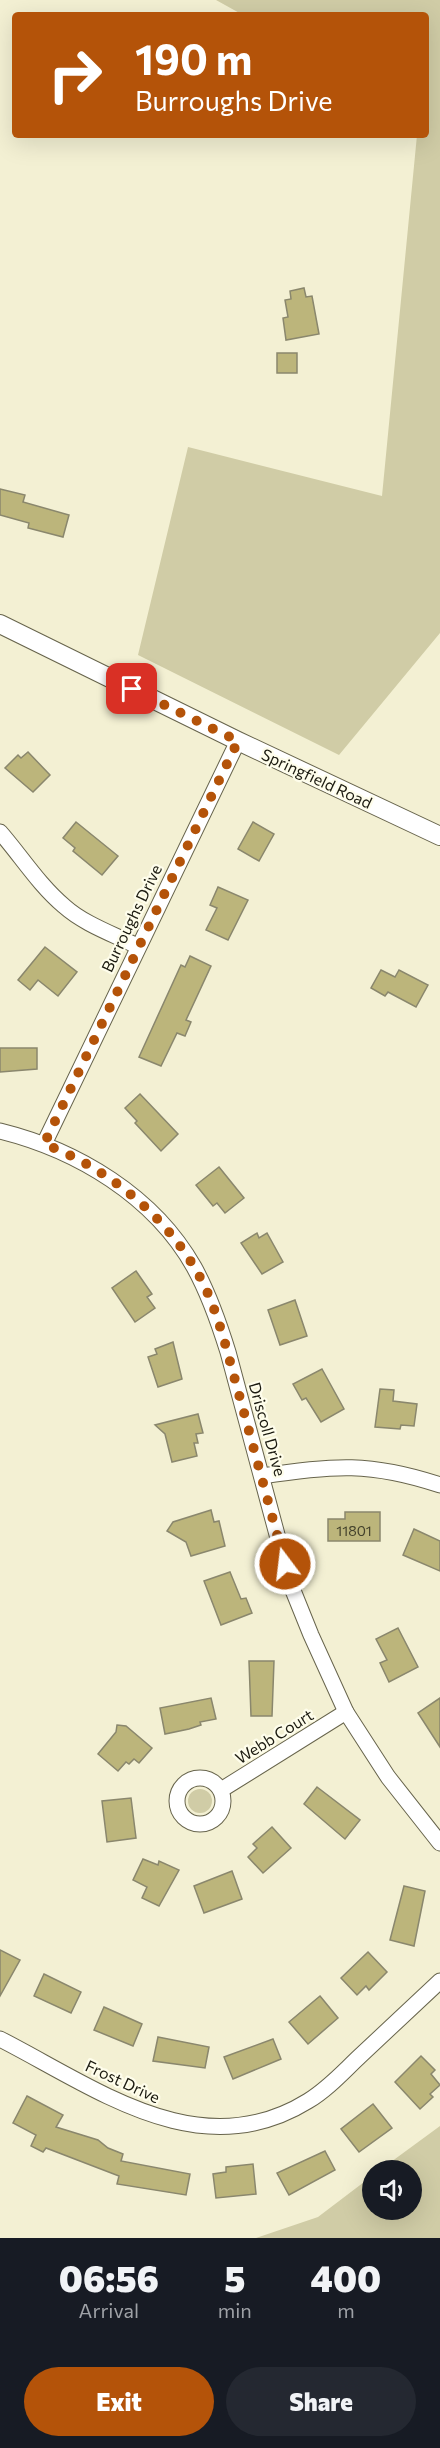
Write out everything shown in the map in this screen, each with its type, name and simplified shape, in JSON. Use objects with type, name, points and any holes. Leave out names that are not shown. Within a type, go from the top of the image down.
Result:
[{"type":"street","name":"Springfield Road","points":[[0,624],[238,741],[440,836]]},
{"type":"street","name":"Burroughs Drive","points":[[44,1144],[137,946],[238,741]]},
{"type":"street","points":[[0,832],[63,906],[80,918],[137,946]]},
{"type":"street","name":"Driscoll Drive","points":[[0,1131],[44,1144],[87,1163],[152,1213],[193,1265],[216,1315],[290,1583],[346,1712],[388,1777],[440,1843]]},
{"type":"street","points":[[262,1476],[325,1466],[360,1467],[392,1471],[440,1485]]},
{"type":"street","name":"Webb Court","points":[[221,1790],[346,1712]]},
{"type":"street","name":"Frost Drive","points":[[0,2039],[124,2104],[153,2116],[195,2127],[233,2127],[286,2112],[309,2100],[334,2080],[440,1981]]},
{"type":"shaded area","points":[[216,0],[440,0],[440,633],[339,755],[138,655],[188,447],[382,496],[417,138],[429,138],[429,12],[238,12]]},
{"type":"shaded area","points":[[200,1789],[208,1793],[212,1801],[208,1809],[200,1813],[192,1809],[188,1801],[192,1793]]},
{"type":"shaded area","points":[[440,2126],[440,2238],[256,2238],[318,2217],[362,2184],[362,2220],[422,2220],[422,2160],[394,2160]]},
{"type":"building","points":[[304,288],[306,297],[312,296],[319,334],[286,340],[283,318],[288,317],[285,300],[291,299],[290,291]]},
{"type":"building","points":[[277,353],[297,353],[297,373],[277,373]]},
{"type":"building","points":[[0,489],[25,495],[23,502],[69,515],[63,537],[28,528],[29,523],[0,515]]},
{"type":"building","points":[[28,752],[50,775],[33,792],[5,768],[18,755],[21,758]]},
{"type":"building","points":[[76,822],[118,856],[102,875],[73,851],[75,848],[63,838]]},
{"type":"building","points":[[253,822],[274,834],[259,861],[238,849]]},
{"type":"building","points":[[218,887],[248,900],[228,940],[206,930],[217,908],[210,905]]},
{"type":"building","points":[[45,947],[77,972],[58,996],[38,980],[30,990],[18,980]]},
{"type":"building","points":[[190,956],[211,966],[186,1020],[191,1022],[185,1036],[177,1033],[161,1066],[139,1057],[181,965],[185,967]]},
{"type":"building","points":[[381,970],[395,977],[399,970],[428,985],[416,1007],[388,992],[385,996],[371,988]]},
{"type":"building","points":[[0,1048],[37,1048],[37,1069],[0,1072]]},
{"type":"building","points":[[140,1094],[178,1134],[161,1151],[135,1123],[137,1121],[125,1108]]},
{"type":"building","points":[[219,1167],[244,1198],[225,1213],[217,1203],[213,1206],[196,1185]]},
{"type":"building","points":[[257,1233],[259,1238],[267,1233],[283,1262],[262,1274],[241,1243]]},
{"type":"building","points":[[136,1271],[152,1294],[147,1297],[155,1308],[135,1322],[112,1288]]},
{"type":"building","points":[[295,1300],[307,1336],[280,1345],[268,1310]]},
{"type":"building","points":[[173,1342],[182,1379],[158,1387],[148,1357],[157,1354],[155,1349]]},
{"type":"building","points":[[322,1369],[344,1409],[321,1422],[306,1398],[302,1400],[293,1384]]},
{"type":"building","points":[[380,1389],[394,1390],[393,1401],[417,1404],[414,1426],[401,1425],[400,1429],[375,1427]]},
{"type":"building","points":[[198,1414],[203,1433],[196,1434],[198,1443],[194,1443],[197,1456],[172,1462],[165,1434],[155,1425]]},
{"type":"building","points":[[211,1510],[214,1522],[219,1521],[225,1546],[191,1556],[186,1542],[167,1531],[173,1522]]},
{"type":"building","points":[[345,1512],[380,1512],[380,1541],[328,1541],[328,1519],[345,1519]]},
{"type":"building","points":[[414,1529],[440,1541],[440,1571],[403,1555]]},
{"type":"building","points":[[230,1572],[241,1599],[246,1598],[252,1613],[221,1625],[204,1581]]},
{"type":"building","points":[[398,1628],[418,1667],[389,1682],[380,1663],[387,1660],[376,1639]]},
{"type":"building","points":[[249,1661],[274,1661],[272,1716],[251,1716]]},
{"type":"building","points":[[211,1698],[216,1719],[200,1722],[201,1725],[189,1729],[165,1734],[160,1708]]},
{"type":"building","points":[[440,1698],[440,1747],[418,1713]]},
{"type":"building","points":[[117,1725],[126,1726],[152,1748],[139,1763],[134,1759],[129,1764],[126,1762],[118,1771],[98,1754],[116,1732]]},
{"type":"building","points":[[317,1787],[360,1820],[345,1839],[304,1804]]},
{"type":"building","points":[[131,1798],[136,1838],[107,1842],[102,1801]]},
{"type":"building","points":[[272,1827],[291,1848],[263,1873],[248,1857],[257,1848],[253,1844]]},
{"type":"building","points":[[143,1859],[158,1865],[159,1861],[179,1870],[159,1906],[142,1898],[147,1887],[133,1880]]},
{"type":"building","points":[[232,1871],[242,1899],[204,1913],[194,1886]]},
{"type":"building","points":[[404,1886],[425,1891],[414,1946],[390,1940]]},
{"type":"building","points":[[0,1950],[20,1960],[0,1996]]},
{"type":"building","points":[[368,1952],[387,1972],[369,1990],[366,1986],[357,1995],[341,1978]]},
{"type":"building","points":[[44,1974],[81,1992],[71,2013],[34,1996]]},
{"type":"building","points":[[320,1996],[338,2018],[308,2044],[289,2022]]},
{"type":"building","points":[[104,2007],[142,2024],[133,2046],[94,2030]]},
{"type":"building","points":[[158,2037],[209,2047],[205,2068],[153,2061]]},
{"type":"building","points":[[273,2039],[281,2059],[233,2079],[224,2057]]},
{"type":"building","points":[[421,2056],[435,2070],[431,2074],[440,2085],[430,2094],[433,2097],[420,2109],[395,2082]]},
{"type":"building","points":[[27,2096],[63,2115],[56,2127],[98,2140],[108,2148],[123,2154],[121,2161],[190,2174],[186,2195],[117,2184],[119,2176],[46,2148],[43,2152],[31,2146],[36,2135],[13,2123]]},
{"type":"building","points":[[373,2104],[392,2128],[359,2152],[341,2129]]},
{"type":"building","points":[[325,2151],[335,2170],[289,2195],[277,2173]]},
{"type":"building","points":[[253,2164],[256,2194],[216,2198],[213,2174],[226,2172],[226,2167]]},
{"type":"route","points":[[132,689],[238,741],[137,946],[44,1144],[87,1163],[126,1191],[152,1213],[193,1265],[216,1315],[228,1352],[285,1564]]}]
